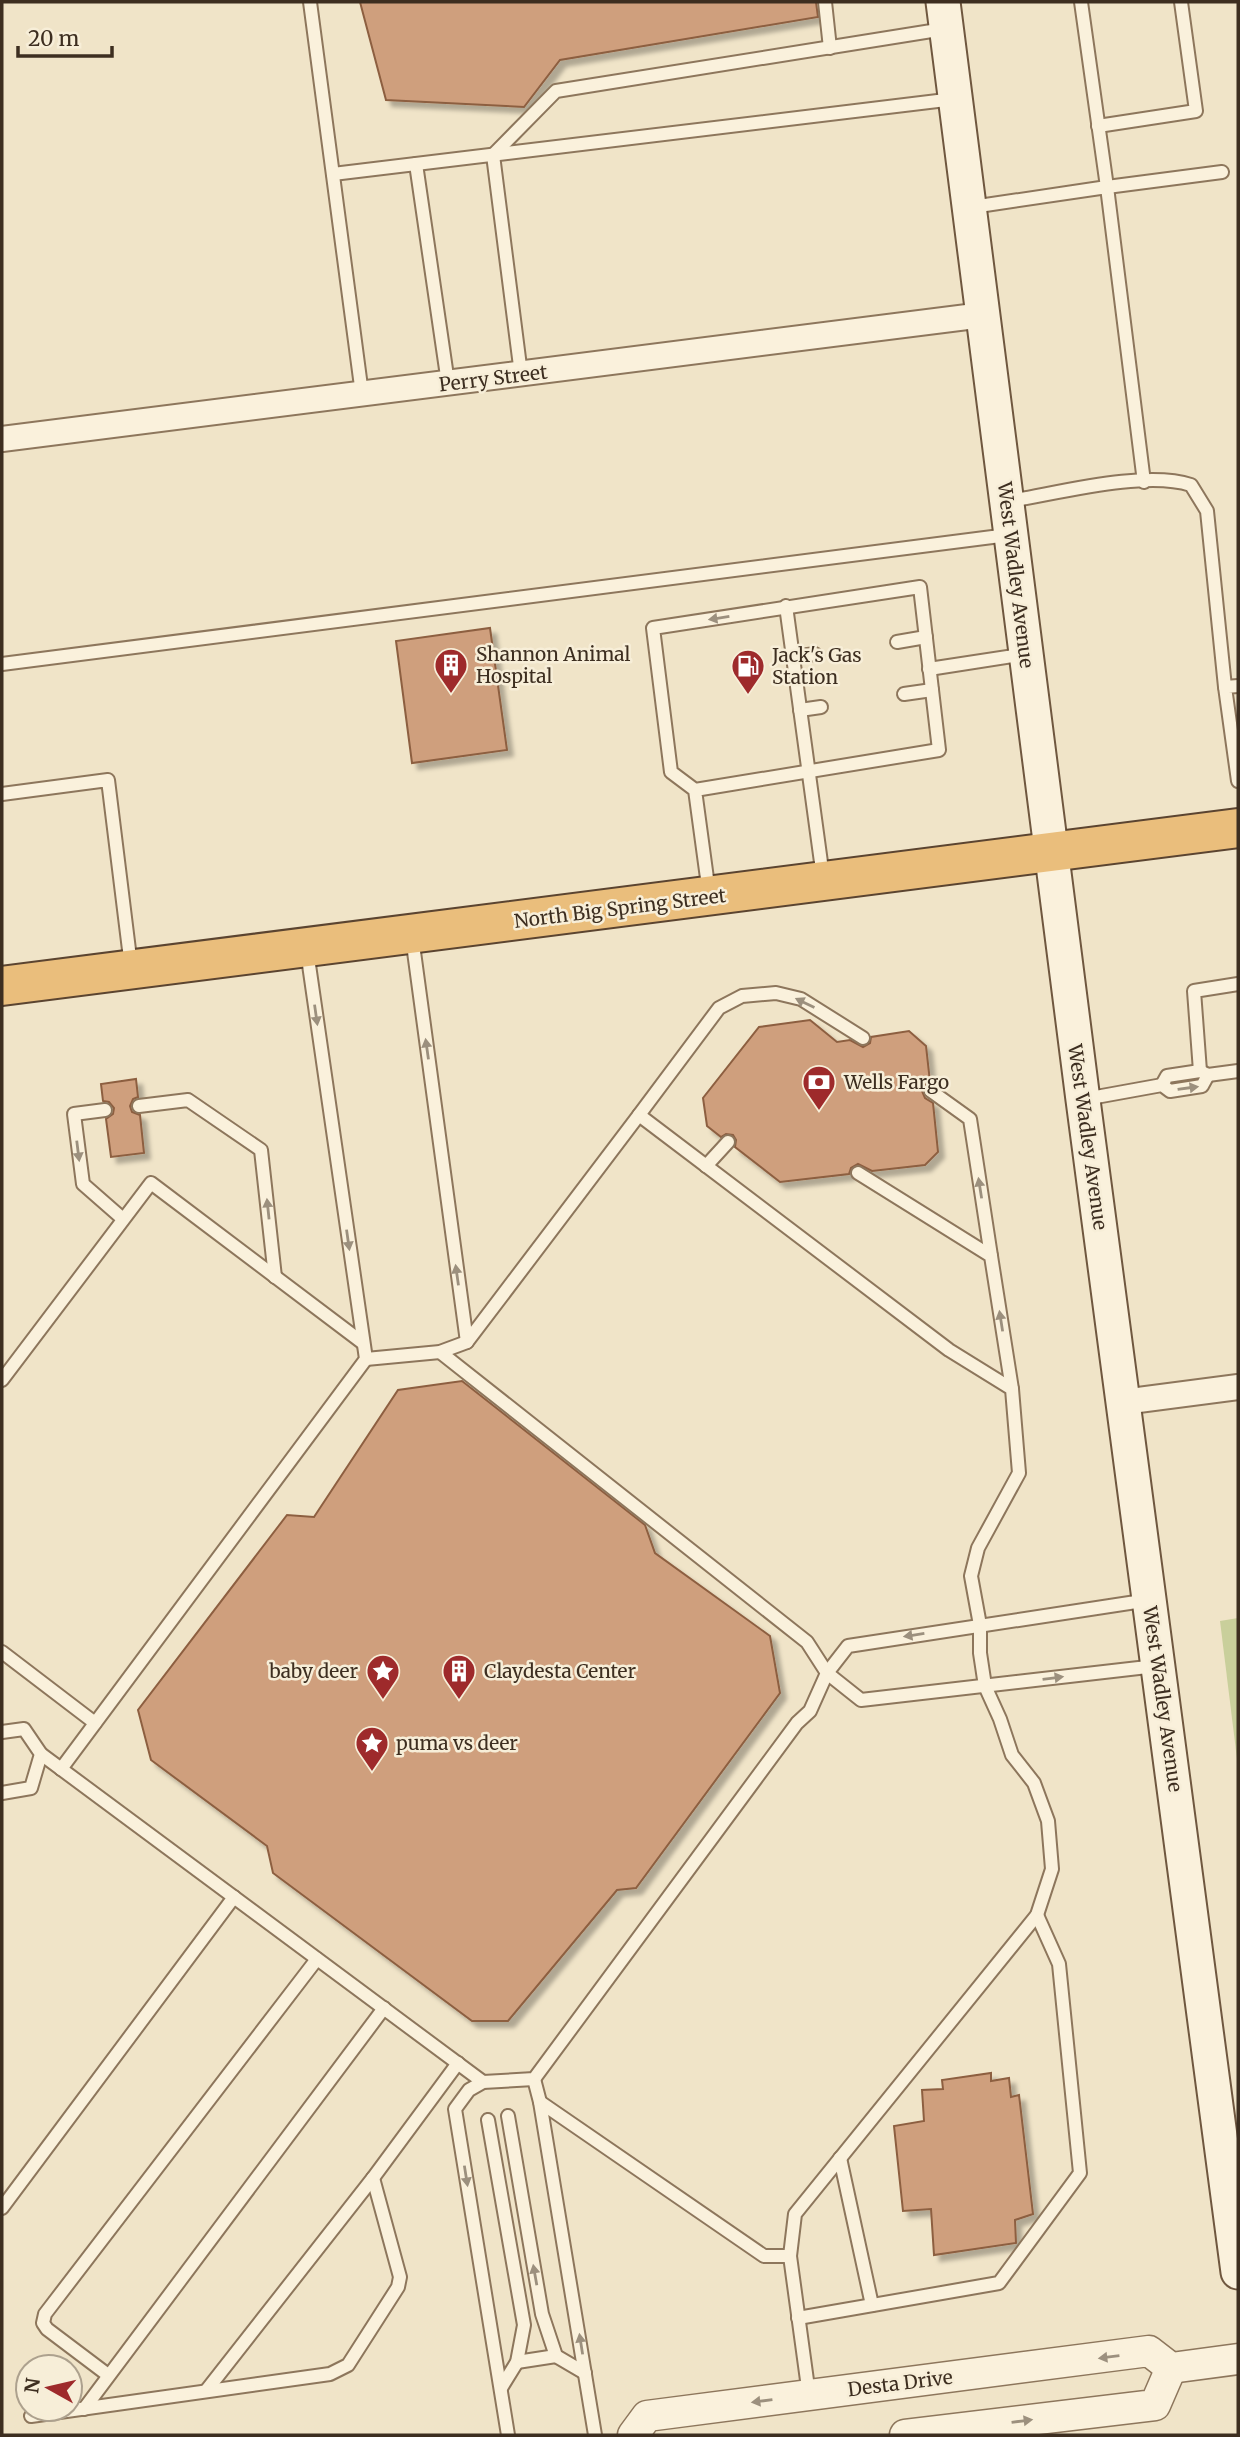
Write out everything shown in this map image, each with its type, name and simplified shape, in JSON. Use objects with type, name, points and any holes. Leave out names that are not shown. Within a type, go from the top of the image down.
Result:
[{"type":"highway","name":"North Big Spring Street","points":[[2,986],[1238,828]]},
{"type":"main road","name":"West Wadley Avenue","points":[[945,15],[1083,1100],[1159,1666],[1234,2193],[1237,2255]]},
{"type":"street","name":"Perry Street","points":[[2,439],[984,315]]},
{"type":"street","points":[[1124,1402],[1238,1387]]},
{"type":"street","name":"Desta Drive","points":[[633,2435],[647,2416],[1149,2351],[1171,2368]]},
{"type":"street","points":[[905,2435],[1155,2405],[1171,2368],[1238,2359]]},
{"type":"lane","points":[[310,2],[362,394]]},
{"type":"lane","points":[[825,2],[830,48]]},
{"type":"lane","points":[[1082,2],[1144,482]]},
{"type":"lane","points":[[1098,125],[1196,111],[1181,2]]},
{"type":"lane","points":[[493,155],[556,91],[830,48],[945,15]]},
{"type":"lane","points":[[333,174],[956,99]]},
{"type":"lane","points":[[493,155],[521,374]]},
{"type":"lane","points":[[416,164],[448,383]]},
{"type":"lane","points":[[969,207],[1222,172]]},
{"type":"lane","points":[[1007,501],[1144,482],[1174,480],[1191,485],[1207,511],[1232,687],[1238,781]]},
{"type":"lane","points":[[2,664],[1011,534]]},
{"type":"lane","points":[[695,790],[939,750],[920,587],[653,628],[671,772],[695,790],[710,897]]},
{"type":"lane","points":[[786,606],[824,882]]},
{"type":"lane","points":[[897,642],[926,637]]},
{"type":"lane","points":[[793,657],[815,654]]},
{"type":"lane","points":[[929,670],[1026,654]]},
{"type":"lane","points":[[904,695],[932,690]]},
{"type":"lane","points":[[800,710],[821,707]]},
{"type":"lane","points":[[2,794],[108,780],[132,970]]},
{"type":"lane","points":[[411,934],[467,1342]]},
{"type":"lane","points":[[61,1769],[366,1359],[306,947]]},
{"type":"lane","points":[[1083,1100],[1162,1085],[1170,1091],[1202,1086],[1204,1073],[1194,991],[1238,984]]},
{"type":"lane","points":[[366,1359],[440,1352],[467,1342],[719,1008],[742,996],[776,993],[801,999],[863,1038]]},
{"type":"lane","points":[[1204,1073],[1238,1071]]},
{"type":"lane","points":[[809,2395],[790,2256],[795,2214],[1037,1915],[1052,1869],[1048,1821],[1034,1783],[1012,1755],[1000,1718],[985,1686],[980,1653],[980,1625],[971,1576],[978,1548],[1018,1473],[1012,1389],[970,1119],[931,1091]]},
{"type":"lane","points":[[139,1106],[188,1100],[261,1150],[275,1277]]},
{"type":"lane","points":[[105,1110],[74,1114],[83,1184],[123,1219]]},
{"type":"lane","points":[[639,1115],[949,1350],[1012,1389]]},
{"type":"lane","points":[[706,1166],[728,1142]]},
{"type":"lane","points":[[858,1173],[991,1256]]},
{"type":"lane","points":[[2,1380],[151,1183],[363,1343]]},
{"type":"lane","points":[[440,1352],[807,1642],[827,1673],[861,1700],[1159,1666]]},
{"type":"lane","points":[[508,2435],[455,2109],[469,2090],[483,2082],[534,2078],[797,1723],[810,1711],[827,1673],[848,1646],[1150,1600]]},
{"type":"lane","points":[[2,1652],[95,1723]]},
{"type":"lane","points":[[2,1732],[24,1729],[41,1754],[483,2082]]},
{"type":"lane","points":[[2,1793],[31,1788],[41,1754]]},
{"type":"lane","points":[[2,2208],[234,1897]]},
{"type":"lane","points":[[798,2318],[999,2283],[1080,2173],[1059,1964],[1037,1915]]},
{"type":"lane","points":[[108,2375],[47,2329],[43,2323],[45,2314],[317,1959]]},
{"type":"lane","points":[[84,2409],[384,2008]]},
{"type":"lane","points":[[206,2392],[373,2178],[458,2063]]},
{"type":"lane","points":[[534,2078],[595,2435]]},
{"type":"lane","points":[[540,2102],[764,2256],[790,2256]]},
{"type":"lane","points":[[508,2116],[542,2314],[556,2356]]},
{"type":"lane","points":[[488,2120],[524,2325],[517,2362],[501,2388]]},
{"type":"lane","points":[[840,2158],[872,2305]]},
{"type":"lane","points":[[84,2409],[330,2374],[348,2365],[398,2287],[400,2277],[373,2178]]},
{"type":"lane","points":[[517,2362],[556,2356],[585,2373]]},
{"type":"green space","points":[[1238,1618],[1238,1767],[1220,1621]]},
{"type":"building","points":[[360,2],[816,2],[818,17],[560,60],[524,107],[386,100]]},
{"type":"building","name":"Shannon Animal Hospital","points":[[490,628],[507,750],[412,763],[396,641]]},
{"type":"building","name":"Wells Fargo","points":[[810,1020],[837,1042],[850,1040],[863,1047],[870,1043],[871,1037],[909,1031],[926,1046],[930,1082],[924,1085],[922,1091],[925,1098],[933,1103],[938,1152],[925,1165],[872,1171],[858,1164],[851,1168],[849,1174],[780,1182],[735,1147],[736,1140],[733,1135],[726,1134],[721,1137],[707,1126],[703,1098],[759,1027]]},
{"type":"building","points":[[136,1079],[138,1097],[133,1099],[130,1106],[132,1112],[140,1115],[144,1153],[111,1157],[106,1119],[113,1114],[114,1108],[109,1102],[103,1101],[101,1084]]},
{"type":"building","name":"Claydesta Center","points":[[462,1381],[645,1525],[655,1553],[770,1636],[780,1693],[636,1888],[617,1890],[508,2021],[472,2021],[273,1873],[267,1846],[151,1760],[138,1710],[287,1515],[314,1517],[398,1390]]},
{"type":"building","points":[[991,2073],[991,2081],[1009,2078],[1011,2097],[1019,2095],[1033,2214],[1015,2220],[1016,2243],[934,2255],[931,2209],[903,2211],[894,2126],[924,2121],[922,2090],[943,2089],[942,2080]]},
{"type":"place","name":"Shannon Animal Hospital","points":[[451,695]]},
{"type":"place","name":"Jack's Gas Station","points":[[748,696]]},
{"type":"place","name":"Wells Fargo","points":[[819,1112]]},
{"type":"place","name":"baby deer","points":[[383,1701]]},
{"type":"place","name":"Claydesta Center","points":[[459,1701]]},
{"type":"place","name":"puma vs deer","points":[[372,1773]]}]
